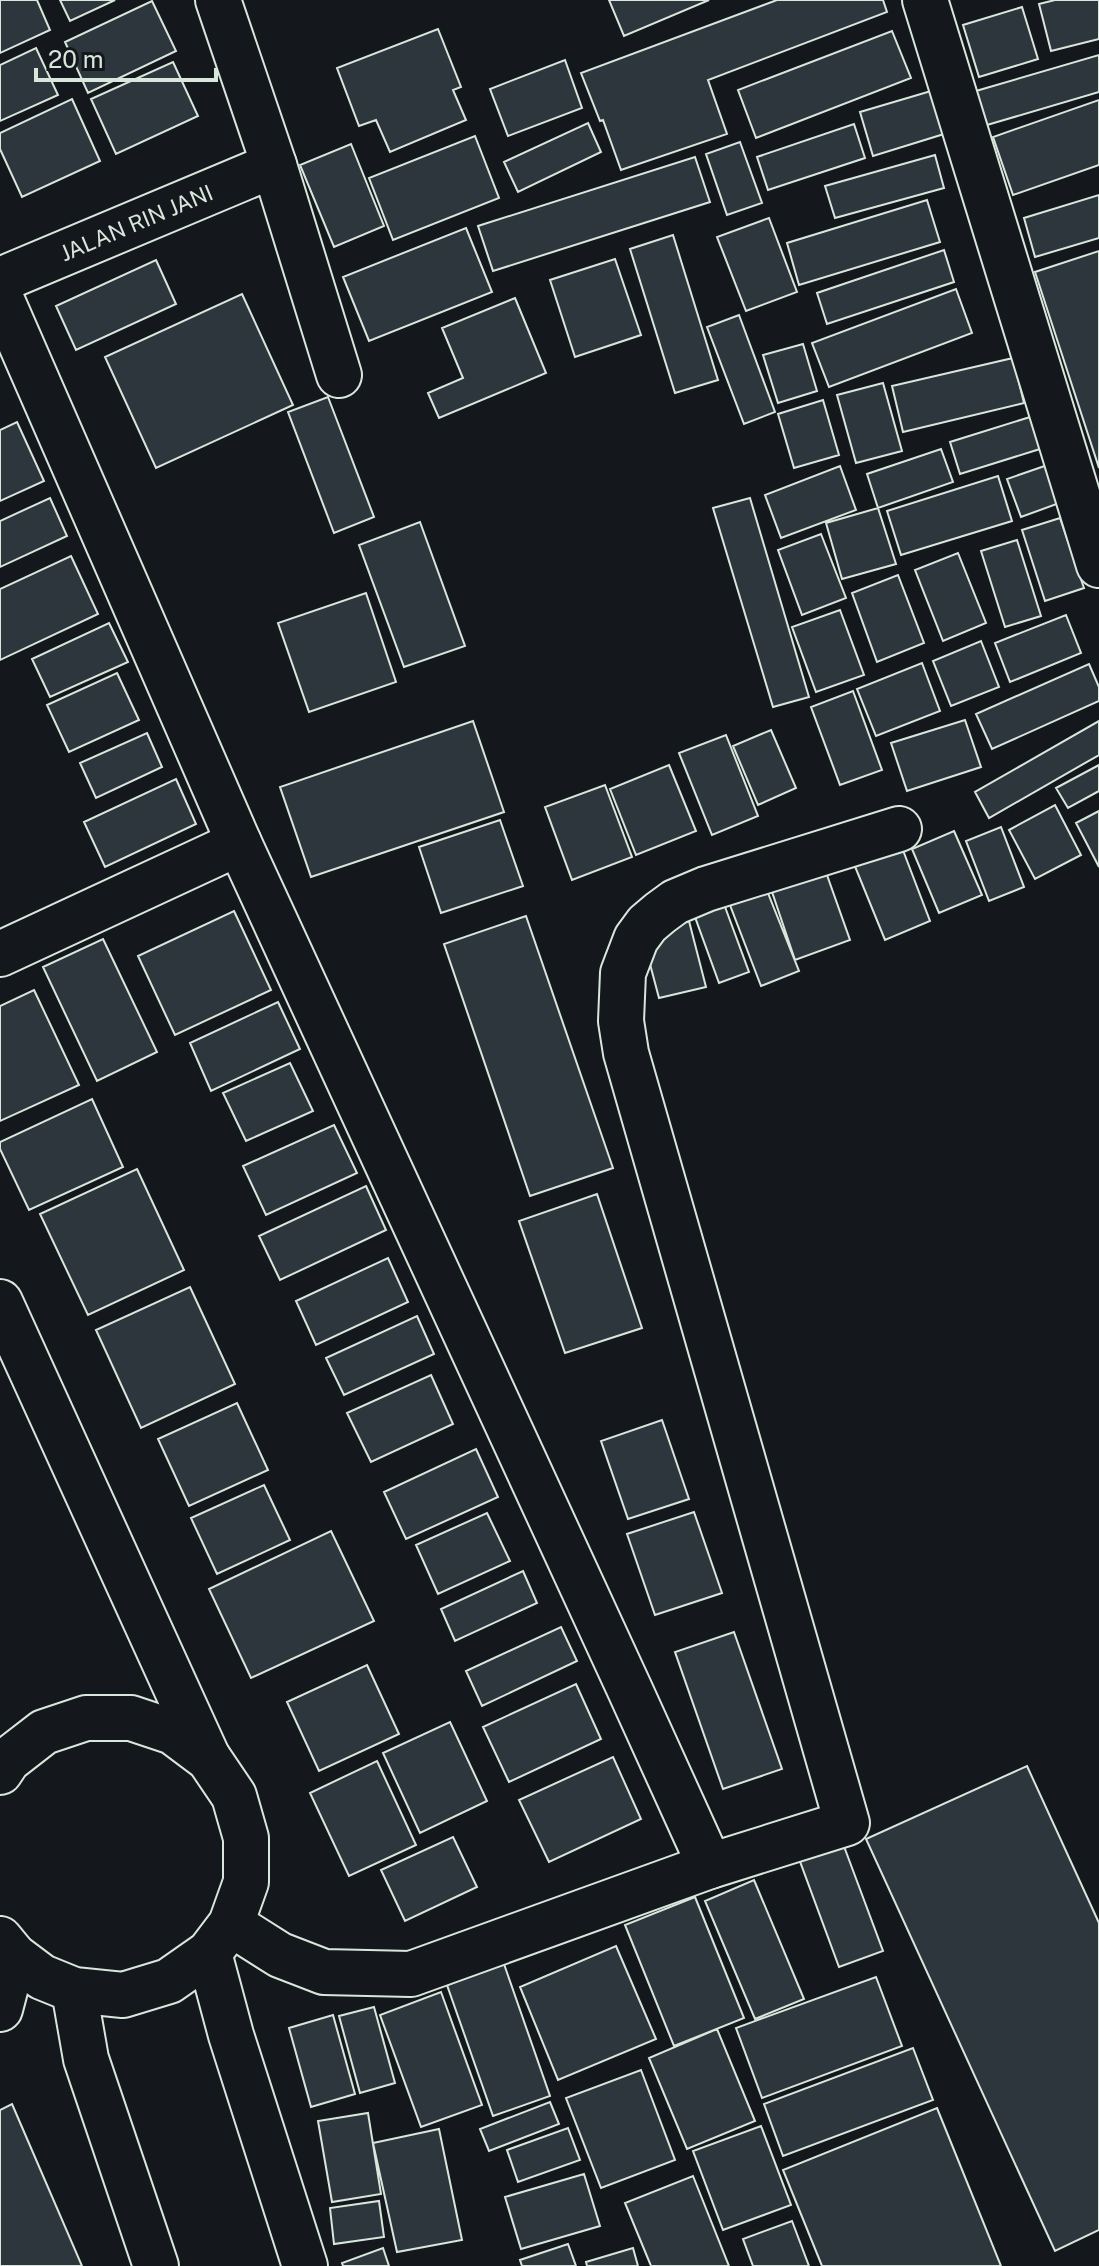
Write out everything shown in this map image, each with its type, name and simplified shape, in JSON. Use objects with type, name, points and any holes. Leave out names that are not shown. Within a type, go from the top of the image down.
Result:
[{"type":"street","points":[[218,0],[274,165],[339,375]]},
{"type":"street","points":[[925,0],[1099,565]]},
{"type":"street","name":"JALAN RIN JANI","points":[[0,280],[274,165]]},
{"type":"street","points":[[0,296],[239,843],[710,1866]]},
{"type":"street","points":[[220,1939],[280,1955],[324,1972],[411,1974],[710,1866],[847,1823],[626,1053],[621,1021],[623,973],[636,939],[647,924],[675,902],[706,889],[899,829]]},
{"type":"street","points":[[0,954],[239,843]]},
{"type":"street","points":[[0,1302],[209,1759],[234,1796],[246,1838],[246,1882],[220,1939],[169,1981],[123,1995],[74,1990],[42,1977],[7,1948]]},
{"type":"street","points":[[0,1772],[8,1760],[44,1732],[86,1718],[131,1718],[173,1732],[209,1759]]},
{"type":"street","points":[[220,1939],[231,2035],[305,2266]]},
{"type":"street","points":[[0,2009],[7,1948]]},
{"type":"street","points":[[74,1990],[86,2059],[156,2266]]},
{"type":"building","points":[[0,0],[37,0],[50,30],[0,53]]},
{"type":"building","points":[[60,0],[115,0],[70,21]]},
{"type":"building","points":[[609,0],[709,0],[624,36]]},
{"type":"building","points":[[777,0],[883,0],[887,12],[708,80],[727,134],[621,170],[603,120],[600,121],[581,73]]},
{"type":"building","points":[[1055,0],[1099,0],[1099,39],[1051,51],[1039,4]]},
{"type":"building","points":[[152,1],[176,51],[88,93],[65,42]]},
{"type":"building","points":[[1022,7],[1038,59],[979,77],[963,25]]},
{"type":"building","points":[[438,29],[461,87],[453,90],[466,120],[390,152],[376,120],[359,126],[337,68]]},
{"type":"building","points":[[892,31],[911,78],[756,138],[738,90]]},
{"type":"building","points":[[36,48],[58,95],[0,121],[0,65]]},
{"type":"building","points":[[1099,55],[1099,92],[987,125],[976,91]]},
{"type":"building","points":[[565,60],[582,108],[508,136],[490,89]]},
{"type":"building","points":[[173,62],[198,116],[116,154],[91,99]]},
{"type":"building","points":[[931,91],[944,134],[873,156],[860,112]]},
{"type":"building","points":[[72,99],[100,161],[22,197],[0,149],[0,133]]},
{"type":"building","points":[[1099,100],[1099,165],[1013,195],[993,137]]},
{"type":"building","points":[[588,123],[601,152],[518,192],[504,162]]},
{"type":"building","points":[[854,124],[865,158],[768,190],[757,157]]},
{"type":"building","points":[[475,136],[499,198],[393,240],[369,178]]},
{"type":"building","points":[[740,142],[762,203],[727,215],[706,154]]},
{"type":"building","points":[[351,144],[384,226],[334,247],[300,165]]},
{"type":"building","points":[[935,155],[944,188],[835,218],[825,186]]},
{"type":"building","points":[[695,157],[710,202],[493,271],[478,226]]},
{"type":"building","points":[[1099,195],[1099,238],[1035,257],[1024,218]]},
{"type":"building","points":[[927,200],[940,242],[799,285],[787,243]]},
{"type":"building","points":[[769,218],[797,292],[746,311],[717,237]]},
{"type":"building","points":[[466,228],[492,292],[369,341],[343,277]]},
{"type":"building","points":[[673,235],[718,380],[675,393],[630,249]]},
{"type":"building","points":[[944,250],[954,282],[827,324],[817,293]]},
{"type":"building","points":[[1099,251],[1099,468],[1035,272]]},
{"type":"building","points":[[615,259],[641,335],[575,357],[550,280]]},
{"type":"building","points":[[156,260],[176,304],[76,350],[56,306]]},
{"type":"building","points":[[956,289],[972,333],[829,387],[812,343]]},
{"type":"building","points":[[242,294],[293,405],[156,468],[105,357]]},
{"type":"building","points":[[515,298],[546,373],[439,418],[428,393],[463,378],[442,328]]},
{"type":"building","points":[[739,315],[775,412],[744,424],[707,327]]},
{"type":"building","points":[[803,344],[817,391],[778,403],[763,355]]},
{"type":"building","points":[[1013,358],[1024,403],[903,432],[892,386]]},
{"type":"building","points":[[883,383],[902,451],[856,463],[837,395]]},
{"type":"building","points":[[328,397],[374,517],[334,533],[288,412]]},
{"type":"building","points":[[823,400],[839,455],[794,468],[778,414]]},
{"type":"building","points":[[1030,417],[1040,449],[960,474],[950,442]]},
{"type":"building","points":[[17,422],[44,481],[0,501],[0,430]]},
{"type":"building","points":[[941,449],[953,482],[878,508],[867,474]]},
{"type":"building","points":[[1059,461],[1073,498],[1021,517],[1007,479]]},
{"type":"building","points":[[840,466],[856,510],[781,538],[765,495]]},
{"type":"building","points":[[998,476],[1012,521],[901,555],[887,511]]},
{"type":"building","points":[[50,498],[67,536],[0,567],[0,521]]},
{"type":"building","points":[[750,498],[809,697],[773,707],[713,508]]},
{"type":"building","points":[[878,508],[896,564],[842,579],[826,523]]},
{"type":"building","points":[[1060,518],[1084,588],[1045,601],[1022,530]]},
{"type":"building","points":[[420,522],[465,646],[404,667],[359,545]]},
{"type":"building","points":[[821,534],[846,598],[802,615],[778,550]]},
{"type":"building","points":[[1017,540],[1041,616],[1005,627],[981,551]]},
{"type":"building","points":[[958,553],[986,623],[943,641],[915,570]]},
{"type":"building","points":[[71,556],[98,614],[0,660],[0,589]]},
{"type":"building","points":[[898,575],[924,643],[877,662],[852,593]]},
{"type":"building","points":[[366,593],[396,682],[309,712],[278,623]]},
{"type":"building","points":[[840,610],[864,675],[816,692],[792,627]]},
{"type":"building","points":[[1066,615],[1081,653],[1010,682],[995,643]]},
{"type":"building","points":[[109,623],[128,662],[50,697],[32,659]]},
{"type":"building","points":[[981,641],[999,687],[951,706],[933,661]]},
{"type":"building","points":[[922,663],[940,711],[876,736],[857,689]]},
{"type":"building","points":[[1089,664],[1099,687],[1099,701],[992,749],[976,714]]},
{"type":"building","points":[[117,673],[139,720],[69,752],[47,705]]},
{"type":"building","points":[[853,691],[882,770],[840,785],[811,707]]},
{"type":"building","points":[[965,720],[981,767],[907,791],[891,743]]},
{"type":"building","points":[[473,721],[504,812],[311,877],[280,787]]},
{"type":"building","points":[[1099,721],[1099,755],[989,818],[975,792]]},
{"type":"building","points":[[771,730],[796,788],[758,805],[733,746]]},
{"type":"building","points":[[147,733],[162,767],[96,798],[80,763]]},
{"type":"building","points":[[726,735],[758,816],[712,835],[679,753]]},
{"type":"building","points":[[669,765],[696,831],[636,855],[610,789]]},
{"type":"building","points":[[1099,765],[1099,791],[1068,808],[1056,788]]},
{"type":"building","points":[[176,779],[196,824],[105,867],[84,822]]},
{"type":"building","points":[[605,785],[632,857],[572,880],[545,807]]},
{"type":"building","points":[[1055,805],[1081,855],[1035,879],[1009,830]]},
{"type":"building","points":[[1099,811],[1099,867],[1076,823]]},
{"type":"building","points":[[500,820],[523,886],[441,913],[419,847]]},
{"type":"building","points":[[1001,827],[1024,887],[989,901],[966,841]]},
{"type":"building","points":[[954,831],[982,895],[939,913],[912,849]]},
{"type":"building","points":[[901,845],[930,921],[885,940],[854,864]]},
{"type":"building","points":[[822,861],[850,940],[795,960],[768,880]]},
{"type":"building","points":[[762,878],[799,971],[761,986],[725,892]]},
{"type":"building","points":[[721,896],[749,972],[719,983],[691,906]]},
{"type":"building","points":[[234,911],[271,990],[175,1035],[138,956]]},
{"type":"building","points":[[526,916],[613,1168],[530,1196],[444,944]]},
{"type":"building","points":[[689,921],[706,987],[659,998],[642,934]]},
{"type":"building","points":[[103,939],[157,1052],[97,1081],[43,967]]},
{"type":"building","points":[[34,990],[79,1085],[0,1121],[0,1006]]},
{"type":"building","points":[[278,1002],[300,1049],[211,1091],[190,1043]]},
{"type":"building","points":[[290,1063],[313,1111],[246,1141],[223,1093]]},
{"type":"building","points":[[92,1099],[123,1167],[29,1210],[0,1149],[0,1142]]},
{"type":"building","points":[[334,1125],[357,1173],[266,1215],[243,1166]]},
{"type":"building","points":[[137,1169],[184,1270],[88,1315],[40,1214]]},
{"type":"building","points":[[366,1186],[386,1230],[280,1280],[259,1236]]},
{"type":"building","points":[[597,1194],[642,1328],[565,1353],[519,1221]]},
{"type":"building","points":[[388,1258],[408,1302],[316,1345],[296,1301]]},
{"type":"building","points":[[190,1287],[235,1384],[141,1428],[96,1330]]},
{"type":"building","points":[[417,1316],[434,1354],[344,1395],[326,1358]]},
{"type":"building","points":[[431,1375],[453,1424],[371,1462],[347,1413]]},
{"type":"building","points":[[237,1403],[268,1470],[189,1506],[158,1439]]},
{"type":"building","points":[[662,1420],[689,1499],[628,1519],[601,1441]]},
{"type":"building","points":[[476,1449],[498,1497],[406,1539],[384,1492]]},
{"type":"building","points":[[264,1485],[290,1540],[217,1574],[191,1518]]},
{"type":"building","points":[[694,1512],[722,1593],[655,1615],[627,1534]]},
{"type":"building","points":[[487,1513],[510,1561],[438,1594],[416,1545]]},
{"type":"building","points":[[331,1531],[374,1621],[251,1678],[209,1589]]},
{"type":"building","points":[[523,1571],[537,1603],[455,1641],[441,1609]]},
{"type":"building","points":[[561,1627],[577,1661],[482,1706],[466,1671]]},
{"type":"building","points":[[734,1632],[782,1769],[723,1789],[675,1652]]},
{"type":"building","points":[[367,1665],[399,1734],[319,1771],[287,1702]]},
{"type":"building","points":[[576,1684],[601,1739],[509,1782],[483,1727]]},
{"type":"building","points":[[450,1722],[487,1801],[420,1833],[383,1753]]},
{"type":"building","points":[[613,1757],[641,1819],[549,1862],[519,1800]]},
{"type":"building","points":[[377,1761],[416,1845],[349,1876],[310,1793]]},
{"type":"building","points":[[1027,1766],[1099,1923],[1099,2230],[1055,2251],[866,1839]]},
{"type":"building","points":[[453,1837],[477,1887],[405,1921],[381,1870]]},
{"type":"building","points":[[842,1841],[883,1951],[839,1967],[798,1856]]},
{"type":"building","points":[[754,1880],[804,1999],[755,2019],[705,1901]]},
{"type":"building","points":[[695,1897],[744,2018],[674,2046],[625,1925]]},
{"type":"building","points":[[616,1946],[656,2039],[558,2080],[520,1987]]},
{"type":"building","points":[[504,1964],[550,2096],[493,2116],[447,1985]]},
{"type":"building","points":[[876,1977],[902,2046],[762,2098],[736,2028]]},
{"type":"building","points":[[441,1992],[482,2105],[421,2127],[380,2015]]},
{"type":"building","points":[[374,2007],[395,2083],[360,2093],[339,2016]]},
{"type":"building","points":[[333,2015],[355,2094],[311,2107],[289,2028]]},
{"type":"building","points":[[717,2029],[755,2121],[687,2149],[649,2058]]},
{"type":"building","points":[[913,2048],[933,2100],[783,2156],[764,2104]]},
{"type":"building","points":[[641,2070],[675,2160],[601,2188],[566,2098]]},
{"type":"building","points":[[550,2102],[559,2124],[489,2151],[480,2129]]},
{"type":"building","points":[[12,2104],[82,2266],[0,2266],[0,2110]]},
{"type":"building","points":[[937,2108],[1001,2266],[822,2266],[783,2170]]},
{"type":"building","points":[[368,2113],[381,2194],[332,2202],[318,2121]]},
{"type":"building","points":[[761,2126],[791,2205],[723,2230],[693,2151]]},
{"type":"building","points":[[568,2128],[580,2160],[518,2182],[507,2150]]},
{"type":"building","points":[[439,2129],[462,2240],[397,2252],[373,2143]]},
{"type":"building","points":[[584,2174],[600,2226],[521,2249],[505,2197]]},
{"type":"building","points":[[693,2176],[729,2266],[651,2266],[625,2203]]},
{"type":"building","points":[[379,2201],[384,2237],[334,2244],[330,2208]]},
{"type":"building","points":[[792,2221],[809,2266],[753,2266],[743,2239]]},
{"type":"building","points":[[568,2244],[576,2266],[522,2266],[520,2260]]},
{"type":"building","points":[[383,2248],[389,2266],[343,2266],[342,2263]]},
{"type":"building","points":[[633,2248],[638,2266],[587,2266],[586,2262]]}]
